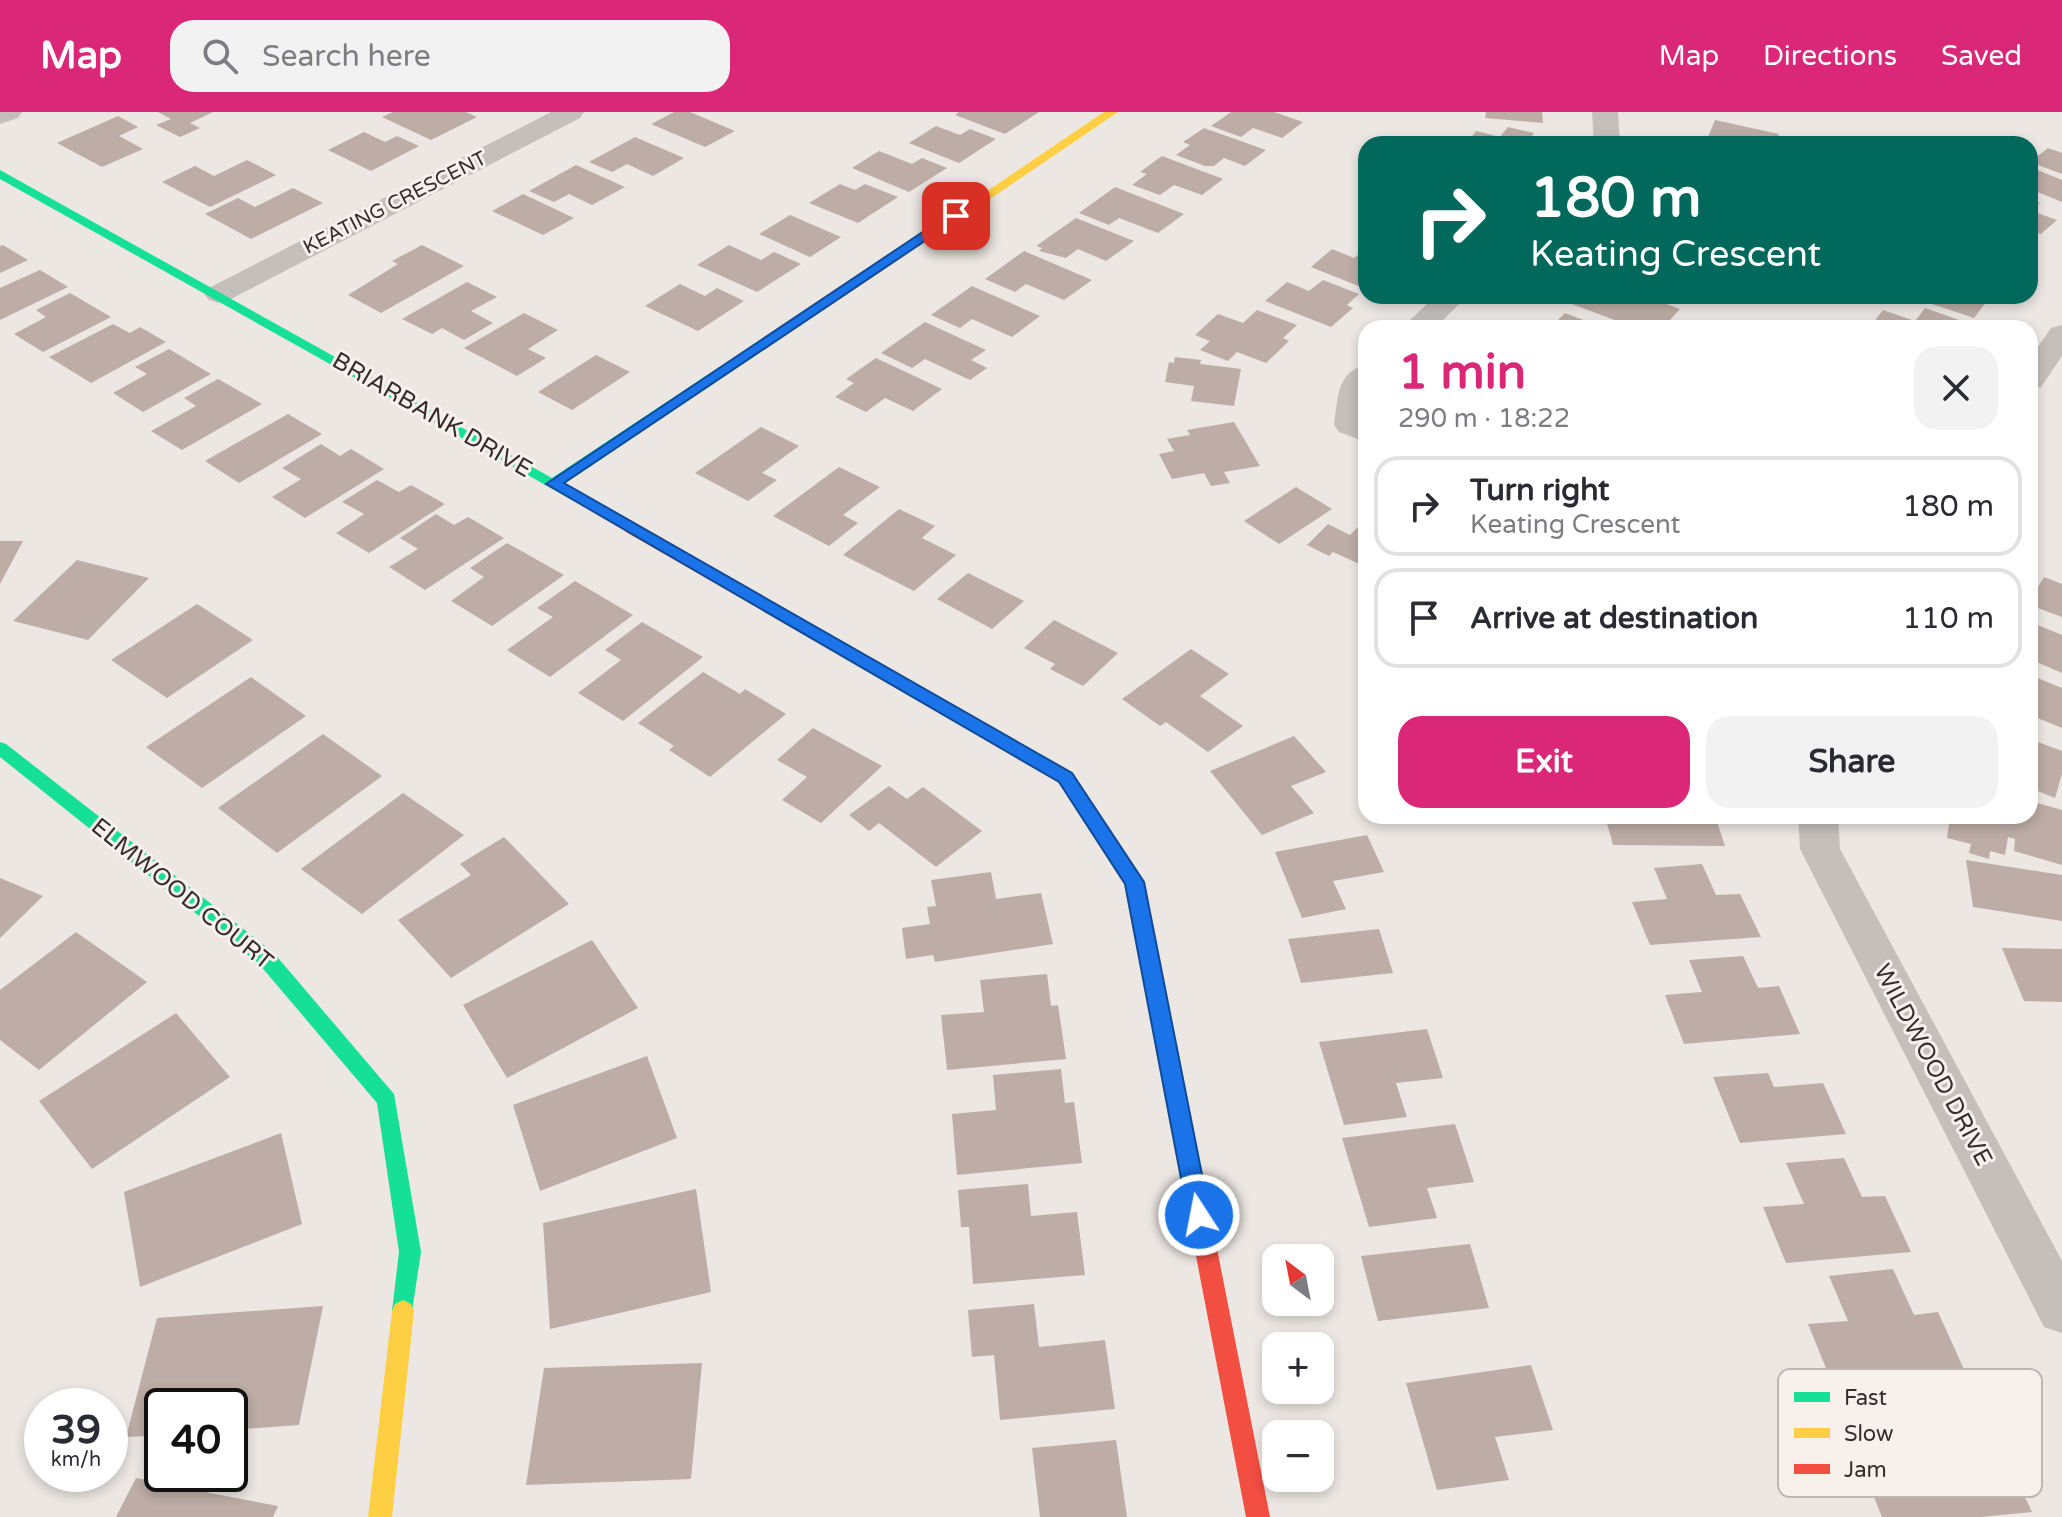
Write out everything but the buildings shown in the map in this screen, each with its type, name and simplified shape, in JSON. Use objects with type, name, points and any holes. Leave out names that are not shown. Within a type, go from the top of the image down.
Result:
[{"type":"street","points":[[0,116],[9,112]]},
{"type":"street","name":"KEATING CRESCENT","points":[[219,294],[571,112]]},
{"type":"street","points":[[553,484],[1112,112]]},
{"type":"street","points":[[1605,112],[1606,136]]},
{"type":"street","name":"BRIARBANK DRIVE","points":[[0,174],[219,294],[1065,777],[1134,882],[1258,1517]]},
{"type":"street","points":[[1426,320],[1443,304]]},
{"type":"street","points":[[2038,368],[2062,334]]},
{"type":"street","points":[[1358,381],[1350,425],[1358,428]]},
{"type":"street","name":"ELMWOOD COURT","points":[[0,748],[266,958],[387,1100],[410,1252],[380,1517]]},
{"type":"street","name":"WILDWOOD DRIVE","points":[[1818,824],[1820,849],[2062,1310]]},
{"type":"traffic: fast","points":[[0,174],[631,528]]},
{"type":"traffic: fast","points":[[553,484],[980,200]]},
{"type":"traffic: fast","points":[[992,735],[1065,777],[1134,882],[1194,1188]]},
{"type":"traffic: fast","points":[[0,748],[266,958],[387,1100],[410,1252],[403,1311]]},
{"type":"traffic: slow","points":[[980,200],[1112,112]]},
{"type":"traffic: slow","points":[[380,1517],[403,1311]]},
{"type":"traffic: jam","points":[[631,528],[992,735]]},
{"type":"traffic: jam","points":[[1194,1188],[1258,1517]]},
{"type":"route","points":[[956,216],[553,484],[1065,777],[1134,882],[1199,1215]]}]
